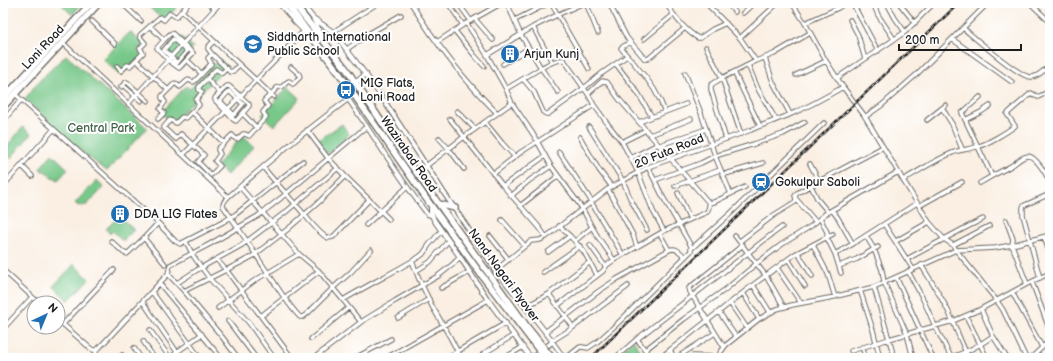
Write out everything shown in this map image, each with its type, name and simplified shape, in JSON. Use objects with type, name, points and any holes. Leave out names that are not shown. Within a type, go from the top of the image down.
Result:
[{"type":"highway","name":"Loni Road","points":[[60,41],[91,3]]},
{"type":"highway","name":"Loni Road","points":[[3,107],[13,92],[60,41],[99,3]]},
{"type":"highway","points":[[286,3],[305,26],[323,43]]},
{"type":"highway","points":[[293,3],[305,26]]},
{"type":"highway","name":"Wazirabad Road","points":[[323,43],[346,70],[439,204]]},
{"type":"highway","name":"Wazirabad Road","points":[[323,43],[354,95],[431,206]]},
{"type":"highway","name":"Loni Road","points":[[3,99],[13,92]]},
{"type":"highway","points":[[439,204],[454,208]]},
{"type":"highway","name":"Nand Nagari Flyover","points":[[439,204],[528,328],[552,358]]},
{"type":"highway","name":"Nand Nagari Flyover","points":[[431,206],[484,279],[545,358]]},
{"type":"street","points":[[122,3],[141,21]]},
{"type":"street","points":[[117,66],[121,71],[127,65],[130,66],[143,53],[140,48],[145,43],[140,36],[160,16],[164,20],[171,13],[176,17],[189,3]]},
{"type":"street","points":[[208,3],[215,8]]},
{"type":"street","points":[[211,3],[215,8]]},
{"type":"street","points":[[128,104],[220,3]]},
{"type":"street","name":"Wazirabad Road","points":[[279,3],[295,22],[305,26],[323,43]]},
{"type":"street","name":"Wazirabad Road","points":[[301,3],[313,18],[323,43]]},
{"type":"street","points":[[323,43],[333,32],[378,3]]},
{"type":"street","points":[[410,3],[437,42],[467,80],[497,113]]},
{"type":"street","points":[[448,3],[487,55],[512,103],[538,142],[551,166],[582,208],[598,237],[614,260]]},
{"type":"street","points":[[458,3],[471,21]]},
{"type":"street","points":[[437,42],[502,3]]},
{"type":"street","points":[[507,3],[521,35],[558,92]]},
{"type":"street","points":[[515,20],[550,3],[558,14],[589,69]]},
{"type":"street","points":[[487,55],[558,14],[585,3],[598,33]]},
{"type":"street","points":[[609,3],[627,38],[645,59],[647,59],[685,28]]},
{"type":"street","points":[[666,3],[673,15],[695,37],[700,38],[713,29],[726,23]]},
{"type":"street","points":[[669,8],[677,3]]},
{"type":"street","points":[[706,3],[740,38],[756,61]]},
{"type":"street","points":[[727,3],[735,12]]},
{"type":"street","points":[[743,13],[749,5],[754,3]]},
{"type":"street","points":[[740,38],[778,3]]},
{"type":"street","points":[[792,3],[805,23],[826,62],[866,117],[902,180],[929,222],[944,239],[953,245],[1003,310],[1026,358]]},
{"type":"street","points":[[805,23],[838,8],[840,3]]},
{"type":"street","points":[[873,3],[878,15],[894,39]]},
{"type":"street","points":[[887,3],[905,32]]},
{"type":"street","points":[[899,3],[915,23]]},
{"type":"street","points":[[837,78],[905,32],[934,3]]},
{"type":"street","points":[[866,117],[916,75],[988,3]]},
{"type":"street","points":[[1030,3],[1050,22]]},
{"type":"street","points":[[854,6],[878,51]]},
{"type":"street","points":[[182,11],[272,95]]},
{"type":"street","points":[[347,49],[370,33],[401,15]]},
{"type":"street","points":[[644,39],[673,15]]},
{"type":"street","points":[[313,18],[333,32],[366,74],[496,270],[565,357],[580,347],[590,347],[618,323],[692,249],[824,123]]},
{"type":"street","points":[[475,19],[493,40]]},
{"type":"street","points":[[850,20],[858,35],[866,59]]},
{"type":"street","points":[[92,21],[115,44]]},
{"type":"street","points":[[150,26],[164,40]]},
{"type":"street","points":[[183,155],[239,98],[305,26]]},
{"type":"street","points":[[534,27],[552,62]]},
{"type":"street","points":[[962,28],[1004,62],[1028,77],[1035,77],[1050,67]]},
{"type":"street","points":[[454,31],[484,66]]},
{"type":"street","points":[[172,33],[187,51],[176,63],[157,48],[164,40],[172,33]]},
{"type":"street","points":[[726,139],[710,88],[711,85],[756,61],[774,54],[810,33]]},
{"type":"street","points":[[173,39],[182,44],[193,53],[179,68],[169,58],[164,50],[173,39]]},
{"type":"street","points":[[952,39],[1012,82]]},
{"type":"street","points":[[60,41],[228,197]]},
{"type":"street","points":[[214,41],[208,47],[212,54],[231,72],[239,64]]},
{"type":"street","points":[[630,42],[622,48],[646,78],[658,96],[665,112]]},
{"type":"street","points":[[706,47],[722,78],[741,134]]},
{"type":"street","points":[[503,64],[529,48]]},
{"type":"street","points":[[158,119],[164,113],[160,108],[165,102],[162,97],[175,83],[180,87],[188,80],[193,82],[211,64],[208,58],[212,54]]},
{"type":"street","points":[[523,79],[534,92],[543,112],[548,114],[627,56]]},
{"type":"street","points":[[765,58],[774,82],[790,114]]},
{"type":"street","points":[[136,60],[168,90]]},
{"type":"street","points":[[187,60],[202,74]]},
{"type":"street","points":[[506,89],[552,62],[564,60],[594,105],[622,142],[638,172],[653,210],[664,231]]},
{"type":"street","points":[[796,75],[826,62]]},
{"type":"street","points":[[616,64],[638,93],[652,117]]},
{"type":"street","points":[[748,65],[758,89],[776,120]]},
{"type":"street","points":[[227,68],[222,73],[216,69],[199,87],[199,90],[202,92],[196,100],[199,105],[186,118],[182,117],[176,123],[170,120],[164,126],[164,128],[176,139],[181,134],[204,155],[198,162],[211,175],[220,166],[215,161],[220,154],[218,149],[232,135],[236,139],[243,134],[249,136],[266,117],[263,112],[268,106],[264,101],[272,95],[278,87],[282,87],[289,81],[293,84],[300,77],[299,74],[291,67]]},
{"type":"street","points":[[1046,69],[1050,74]]},
{"type":"street","points":[[685,72],[701,113],[720,170],[731,194]]},
{"type":"street","points":[[734,72],[760,126]]},
{"type":"street","points":[[355,83],[366,74]]},
{"type":"street","points":[[206,79],[220,92]]},
{"type":"street","points":[[557,306],[604,270],[605,266],[614,260],[664,231],[707,212],[709,207],[709,203],[619,99],[607,82],[602,81],[588,94]]},
{"type":"street","points":[[141,101],[123,87],[126,82],[148,101]]},
{"type":"street","points":[[220,92],[215,100],[235,120],[243,114],[249,106],[239,98],[230,91],[228,92],[220,101],[226,110],[234,114],[243,105],[239,98],[229,86],[220,92]]},
{"type":"street","name":"20 Futa Road","points":[[496,270],[531,241],[540,240],[610,188],[638,172],[671,158],[741,134],[776,120],[822,99],[843,87]]},
{"type":"street","points":[[902,180],[937,160],[962,149],[978,147],[1009,131],[1015,126],[1007,114],[1031,93],[1038,97],[1050,91]]},
{"type":"street","points":[[13,92],[158,223],[177,243],[180,244],[231,217],[302,161]]},
{"type":"street","points":[[354,95],[306,130],[228,197],[223,203],[268,273],[300,318],[308,313],[351,272],[371,250]]},
{"type":"street","points":[[980,97],[962,113],[992,176]]},
{"type":"street","points":[[348,99],[407,187],[427,214],[432,216]]},
{"type":"street","points":[[3,121],[21,100]]},
{"type":"street","points":[[417,173],[512,103]]},
{"type":"street","points":[[639,122],[686,104]]},
{"type":"street","points":[[493,174],[521,152],[594,105]]},
{"type":"street","points":[[927,120],[946,105]]},
{"type":"street","points":[[965,120],[990,106]]},
{"type":"street","points":[[942,108],[952,124],[962,149]]},
{"type":"street","points":[[457,111],[475,129]]},
{"type":"street","points":[[192,112],[224,144]]},
{"type":"street","points":[[243,114],[257,128]]},
{"type":"street","points":[[450,119],[511,196],[546,236]]},
{"type":"street","points":[[650,135],[691,119]]},
{"type":"street","points":[[485,122],[515,157]]},
{"type":"street","points":[[655,180],[701,163],[715,156],[783,134],[805,122]]},
{"type":"street","points":[[96,350],[168,274],[170,265],[238,228],[262,212],[286,194],[367,126]]},
{"type":"street","points":[[589,127],[623,181],[647,230]]},
{"type":"street","points":[[631,158],[659,144],[706,129]]},
{"type":"street","points":[[3,186],[54,130]]},
{"type":"street","points":[[306,130],[328,158],[389,219]]},
{"type":"street","points":[[622,142],[646,130]]},
{"type":"street","points":[[580,137],[610,188],[633,235],[636,247]]},
{"type":"street","points":[[439,138],[464,169]]},
{"type":"street","points":[[740,241],[774,215],[795,202],[797,193],[883,147]]},
{"type":"street","points":[[559,152],[623,255]]},
{"type":"street","points":[[503,186],[545,156]]},
{"type":"street","points":[[980,183],[1028,156],[1037,162],[1050,182]]},
{"type":"street","points":[[722,175],[763,162]]},
{"type":"street","points":[[810,164],[820,181]]},
{"type":"street","points":[[21,165],[32,176]]},
{"type":"street","points":[[511,196],[530,180],[551,166]]},
{"type":"street","points":[[263,167],[275,183],[325,237],[328,238],[333,236],[369,200]]},
{"type":"street","points":[[648,167],[692,249]]},
{"type":"street","points":[[177,283],[242,245],[338,168]]},
{"type":"street","points":[[675,186],[690,182],[720,170]]},
{"type":"street","points":[[645,350],[684,319],[726,289],[781,245],[830,211],[898,172]]},
{"type":"street","points":[[184,290],[256,254],[319,202],[345,176]]},
{"type":"street","points":[[520,206],[558,176]]},
{"type":"street","points":[[835,254],[918,204],[962,182]]},
{"type":"street","points":[[811,186],[818,200],[838,218],[853,244]]},
{"type":"street","points":[[240,187],[299,254],[319,271],[361,322]]},
{"type":"street","points":[[366,225],[382,212],[407,187]]},
{"type":"street","points":[[709,203],[745,187]]},
{"type":"street","points":[[678,193],[690,219]]},
{"type":"street","points":[[1040,278],[1023,214],[1023,207],[1050,194]]},
{"type":"street","points":[[796,199],[816,222]]},
{"type":"street","points":[[431,206],[432,216],[441,231],[488,300],[531,358],[628,286]]},
{"type":"street","points":[[820,218],[827,232],[827,238],[835,254],[841,273]]},
{"type":"street","points":[[907,259],[983,219]]},
{"type":"street","points":[[502,220],[525,246]]},
{"type":"street","points":[[1006,220],[1013,239],[1012,245],[1027,284]]},
{"type":"street","points":[[896,242],[929,222]]},
{"type":"street","points":[[111,241],[127,254],[158,223]]},
{"type":"street","points":[[884,224],[913,269]]},
{"type":"street","points":[[559,226],[580,246],[597,275]]},
{"type":"street","points":[[953,245],[989,226]]},
{"type":"street","points":[[575,242],[592,227]]},
{"type":"street","points":[[615,358],[637,339],[782,227]]},
{"type":"street","points":[[343,300],[423,254],[428,245],[441,231]]},
{"type":"street","points":[[660,234],[669,250]]},
{"type":"street","points":[[660,358],[788,259],[833,234]]},
{"type":"street","points":[[690,358],[693,356],[719,357],[724,347],[736,337],[759,319],[777,309],[835,297],[874,286],[956,250],[989,249],[1030,241],[1050,235]]},
{"type":"street","points":[[490,236],[508,260]]},
{"type":"street","points":[[548,252],[570,236]]},
{"type":"street","points":[[735,236],[766,276],[784,307]]},
{"type":"street","points":[[866,236],[876,248],[884,282],[907,334],[913,358]]},
{"type":"street","points":[[1044,237],[1050,254]]},
{"type":"street","points":[[144,238],[165,264]]},
{"type":"street","points":[[416,271],[430,262],[448,241]]},
{"type":"street","points":[[186,242],[194,257],[209,278],[249,323],[274,358]]},
{"type":"street","points":[[590,245],[605,266]]},
{"type":"street","points":[[724,347],[689,290],[690,287],[743,245]]},
{"type":"street","points":[[813,245],[828,274],[835,297]]},
{"type":"street","points":[[543,272],[580,246]]},
{"type":"street","points":[[545,332],[617,279],[669,250],[674,248],[685,257]]},
{"type":"street","points":[[839,266],[857,259],[876,248]]},
{"type":"street","points":[[798,253],[812,276]]},
{"type":"street","points":[[218,308],[242,290],[299,254]]},
{"type":"street","points":[[314,358],[361,322],[438,276],[460,257]]},
{"type":"street","points":[[788,259],[805,286]]},
{"type":"street","points":[[217,260],[242,290],[292,358]]},
{"type":"street","points":[[412,261],[429,300],[461,358]]},
{"type":"street","points":[[525,307],[548,294],[590,262]]},
{"type":"street","points":[[921,265],[953,321],[969,358]]},
{"type":"street","points":[[777,268],[801,303]]},
{"type":"street","points":[[3,270],[30,295]]},
{"type":"street","points":[[66,321],[114,270]]},
{"type":"street","points":[[261,316],[319,271]]},
{"type":"street","points":[[908,271],[922,297],[950,358],[966,352],[994,336]]},
{"type":"street","points":[[441,288],[469,272]]},
{"type":"street","points":[[851,351],[921,331],[966,316],[1050,273]]},
{"type":"street","points":[[168,274],[184,290],[238,358]]},
{"type":"street","points":[[896,277],[933,358]]},
{"type":"street","points":[[1032,282],[1050,331]]},
{"type":"street","points":[[159,283],[221,358]]},
{"type":"street","points":[[753,285],[770,312]]},
{"type":"street","points":[[874,286],[894,358]]},
{"type":"street","points":[[860,290],[880,358]]},
{"type":"street","points":[[152,292],[200,358]]},
{"type":"street","points":[[1012,292],[1042,347]]},
{"type":"street","points":[[743,293],[759,319]]},
{"type":"street","points":[[548,294],[573,327]]},
{"type":"street","points":[[398,318],[429,300]]},
{"type":"street","points":[[386,358],[488,300]]},
{"type":"street","points":[[143,302],[181,358]]},
{"type":"street","points":[[730,303],[747,328]]},
{"type":"street","points":[[3,329],[26,304]]},
{"type":"street","points":[[312,339],[348,308]]},
{"type":"street","points":[[981,309],[1007,358]]},
{"type":"street","points":[[719,312],[736,337]]},
{"type":"street","points":[[966,316],[987,358]]},
{"type":"street","points":[[228,321],[256,358]]},
{"type":"street","points":[[446,358],[506,323]]},
{"type":"street","points":[[66,327],[90,348],[96,350]]},
{"type":"street","points":[[150,330],[170,358],[202,334]]},
{"type":"street","points":[[670,350],[675,358],[715,333]]},
{"type":"street","points":[[483,354],[514,335]]},
{"type":"street","points":[[355,358],[391,339]]},
{"type":"street","points":[[637,339],[651,358]]},
{"type":"street","points":[[1031,358],[1050,340]]},
{"type":"street","points":[[142,341],[154,358]]},
{"type":"street","points":[[504,358],[523,347]]},
{"type":"street","points":[[134,348],[141,358]]},
{"type":"street","points":[[862,348],[866,358]]},
{"type":"street","points":[[96,350],[96,358]]},
{"type":"green space","points":[[60,3],[83,3],[72,15]]},
{"type":"green space","points":[[155,3],[181,3],[164,21],[150,8]]},
{"type":"green space","points":[[130,32],[144,44],[138,50],[143,55],[127,71],[125,69],[119,75],[103,59]]},
{"type":"green space","points":[[181,36],[193,47],[189,52],[193,56],[181,68],[165,53]]},
{"type":"green space","name":"Central Park","points":[[66,55],[147,128],[107,171],[83,153],[25,99],[37,83]]},
{"type":"green space","points":[[219,58],[228,67],[221,72],[172,123],[161,113],[186,86],[190,89]]},
{"type":"green space","points":[[288,87],[300,98],[274,126],[262,115]]},
{"type":"green space","points":[[342,124],[349,135],[328,154],[317,141]]},
{"type":"green space","points":[[23,127],[31,134],[11,158],[3,151]]},
{"type":"green space","points":[[243,135],[254,146],[227,175],[217,165]]},
{"type":"green space","points":[[52,154],[68,169],[58,180],[54,177],[53,178],[45,171],[42,171],[40,168]]},
{"type":"green space","points":[[97,180],[104,187],[87,205],[82,207],[80,205],[78,206],[75,203]]},
{"type":"green space","points":[[119,216],[134,230],[123,241],[113,231],[110,234],[106,229]]},
{"type":"green space","points":[[74,264],[89,279],[68,301],[66,299],[66,295],[62,295],[53,286]]},
{"type":"green space","points":[[633,340],[646,358],[614,358]]},
{"type":"railway","points":[[591,358],[959,3]]},
{"type":"place","name":"Siddharth International Public School","points":[[253,44]]},
{"type":"place","name":"Arjun Kunj","points":[[510,54]]},
{"type":"place","name":"MIG Flats, Loni Road","points":[[346,90]]},
{"type":"place","name":"Gokulpur Saboli","points":[[761,182]]},
{"type":"place","name":"DDA LIG Flates","points":[[120,214]]}]
